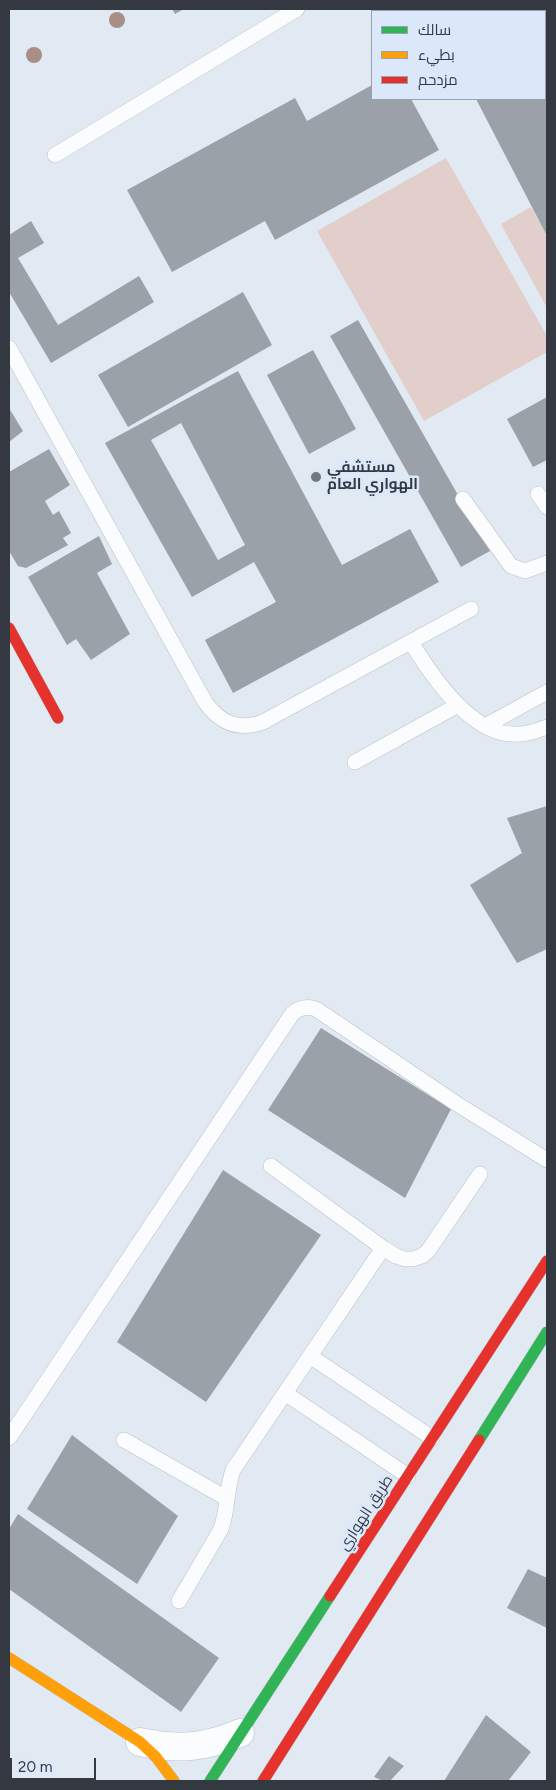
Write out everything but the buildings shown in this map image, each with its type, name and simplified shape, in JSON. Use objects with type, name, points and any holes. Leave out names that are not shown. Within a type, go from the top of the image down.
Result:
[{"type":"main road","points":[[9,628],[58,718]]},
{"type":"main road","name":"طريق الهواري","points":[[210,1781],[547,1261]]},
{"type":"main road","points":[[263,1781],[547,1332]]},
{"type":"main road","points":[[9,1658],[140,1742],[156,1757],[174,1781]]},
{"type":"main road","points":[[274,1781],[286,1746]]},
{"type":"street","points":[[140,1742],[181,1748],[222,1741],[240,1733]]},
{"type":"lane","points":[[54,155],[297,9]]},
{"type":"lane","points":[[9,348],[205,702],[212,712],[222,720],[232,725],[243,726],[253,726],[263,722],[471,609]]},
{"type":"lane","points":[[538,494],[547,507]]},
{"type":"lane","points":[[463,499],[511,566],[525,570],[547,563]]},
{"type":"lane","points":[[411,642],[440,686],[458,705],[485,726],[498,732],[514,735],[547,727]]},
{"type":"lane","points":[[485,726],[547,692]]},
{"type":"lane","points":[[355,762],[458,705]]},
{"type":"lane","points":[[9,1438],[292,1014],[298,1010],[310,1007],[316,1010],[458,1104],[547,1160]]},
{"type":"lane","points":[[271,1166],[383,1248],[405,1259],[414,1259],[422,1256],[428,1250],[480,1174]]},
{"type":"lane","points":[[179,1601],[221,1529],[225,1519],[226,1498],[233,1470],[383,1248]]},
{"type":"lane","points":[[310,1356],[432,1438]]},
{"type":"lane","points":[[285,1393],[408,1476]]},
{"type":"lane","points":[[124,1440],[226,1498]]},
{"type":"shaded area","points":[[446,158],[547,336],[547,352],[424,421],[317,231]]},
{"type":"shaded area","points":[[531,207],[547,236],[547,308],[501,224]]},
{"type":"traffic: fast","points":[[479,1440],[547,1332]]},
{"type":"traffic: fast","points":[[210,1781],[330,1596]]},
{"type":"traffic: slow","points":[[9,1658],[140,1742],[156,1757],[174,1781]]},
{"type":"traffic: jam","points":[[9,628],[58,718]]},
{"type":"traffic: jam","points":[[330,1596],[547,1261]]},
{"type":"traffic: jam","points":[[263,1781],[479,1440]]},
{"type":"place","name":"مستشفي الهواري العام","points":[[316,477]]}]
